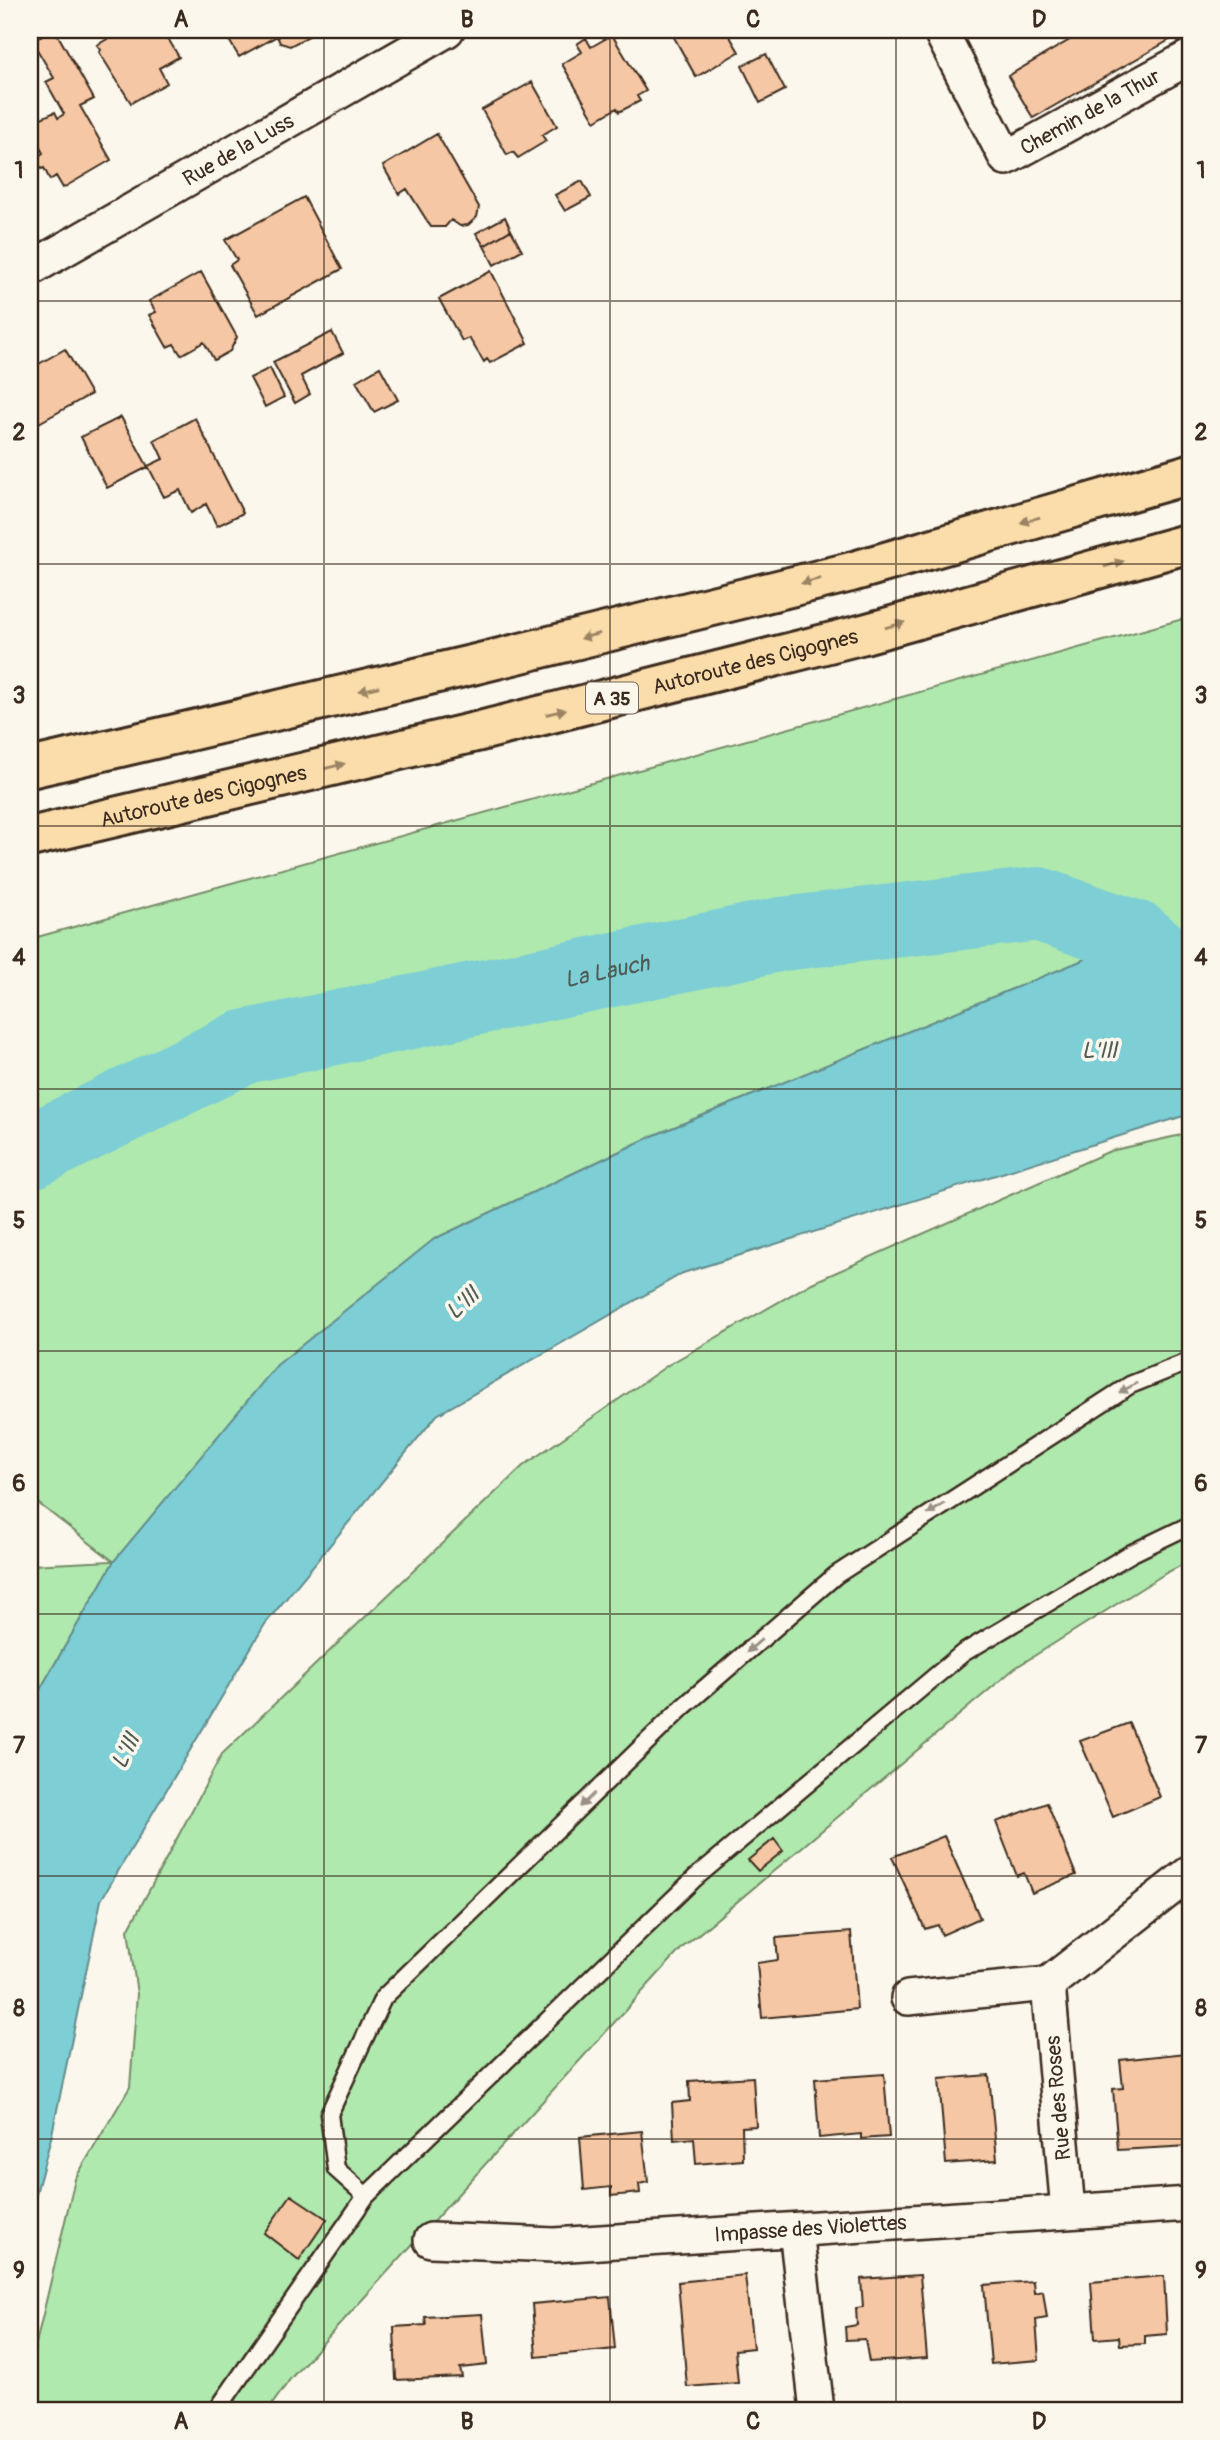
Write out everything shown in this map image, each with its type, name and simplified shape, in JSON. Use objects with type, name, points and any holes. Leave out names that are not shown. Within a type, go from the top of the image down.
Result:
[{"type":"highway","points":[[30,768],[851,572],[1190,474]]},
{"type":"highway","name":"Autoroute des Cigognes","points":[[30,837],[481,731],[864,634],[1190,543]]},
{"type":"street","name":"Rue de la Luss","points":[[30,269],[447,30]]},
{"type":"street","name":"Chemin de la Thur","points":[[940,30],[1006,158],[1190,57]]},
{"type":"street","points":[[908,1998],[1048,1984],[1190,1873]]},
{"type":"street","name":"Rue des Roses","points":[[1048,1984],[1068,2211]]},
{"type":"street","name":"Impasse des Violettes","points":[[431,2240],[554,2245],[1190,2204]]},
{"type":"street","points":[[796,2230],[817,2410]]},
{"type":"lane","points":[[366,2196],[336,2169],[329,2114],[383,1997],[683,1707],[836,1575],[1130,1385],[1190,1361]]},
{"type":"lane","points":[[217,2410],[366,2196],[695,1878],[963,1653],[1132,1553],[1190,1525]]},
{"type":"green space","points":[[1190,617],[1190,928],[1137,938],[650,1137],[434,1239],[114,1561],[30,1707],[30,1565],[113,1561],[30,1497],[30,939]]},
{"type":"green space","points":[[1190,1133],[1190,1561],[1166,1573],[1015,1668],[682,1948],[291,2378],[268,2410],[30,2410],[30,2369],[75,2179],[130,2087],[137,1994],[128,1930],[222,1754],[523,1466],[668,1365],[812,1283],[1110,1151]]},
{"type":"water","name":"L'Ill","points":[[1190,928],[1190,1114],[683,1273],[437,1415],[265,1624],[101,1900],[52,2134],[30,2216],[30,1707],[114,1561],[277,1365],[434,1239],[650,1137],[1137,938]]},
{"type":"building","points":[[55,30],[94,99],[80,106],[111,160],[63,188],[56,176],[50,180],[44,168],[41,169],[36,158],[43,153],[32,133],[37,129],[34,124],[41,118],[55,112],[58,118],[64,114],[46,82],[54,78],[32,41]]},
{"type":"building","points":[[123,30],[129,30],[132,34],[139,30],[163,30],[179,57],[159,68],[167,83],[131,103],[97,45]]},
{"type":"building","points":[[223,30],[311,30],[311,35],[290,46],[280,43],[277,36],[239,57]]},
{"type":"building","points":[[670,30],[726,30],[739,52],[696,77]]},
{"type":"building","points":[[1087,30],[1187,30],[1033,118],[1008,76]]},
{"type":"building","points":[[612,35],[646,91],[637,96],[640,101],[619,112],[617,108],[595,121],[562,64],[582,52],[577,44],[586,38],[591,47]]},
{"type":"building","points":[[766,54],[785,90],[760,103],[742,66]]},
{"type":"building","points":[[532,82],[557,126],[542,135],[546,141],[518,158],[513,152],[507,155],[482,110]]},
{"type":"building","points":[[437,134],[479,207],[477,217],[468,225],[460,226],[451,220],[445,227],[431,227],[407,189],[399,194],[383,166]]},
{"type":"building","points":[[582,181],[591,197],[565,211],[555,195]]},
{"type":"building","points":[[304,197],[342,269],[258,315],[230,265],[237,260],[225,240]]},
{"type":"building","points":[[505,217],[511,230],[484,246],[476,233]]},
{"type":"building","points":[[511,230],[522,250],[494,265],[484,246]]},
{"type":"building","points":[[491,271],[528,343],[490,363],[487,359],[484,362],[469,338],[462,341],[439,299]]},
{"type":"building","points":[[201,272],[237,337],[230,351],[214,360],[204,342],[181,355],[174,344],[167,347],[149,315],[156,312],[149,301]]},
{"type":"building","points":[[332,332],[343,353],[301,376],[310,394],[295,403],[273,362]]},
{"type":"building","points":[[65,349],[91,394],[37,424],[30,411],[30,369]]},
{"type":"building","points":[[380,367],[398,400],[374,412],[356,381]]},
{"type":"building","points":[[270,368],[284,397],[265,407],[250,378]]},
{"type":"building","points":[[121,417],[148,467],[107,488],[81,437]]},
{"type":"building","points":[[195,418],[243,513],[217,526],[206,504],[191,513],[180,490],[164,497],[148,466],[163,459],[154,440]]},
{"type":"building","points":[[1129,1723],[1160,1797],[1113,1817],[1080,1741]]},
{"type":"building","points":[[1047,1803],[1076,1875],[1032,1893],[1024,1873],[1017,1876],[996,1822]]},
{"type":"building","points":[[944,1836],[980,1918],[942,1935],[938,1925],[925,1929],[892,1857]]},
{"type":"building","points":[[774,1839],[783,1851],[758,1871],[748,1860]]},
{"type":"building","points":[[851,1932],[857,2009],[762,2018],[757,1963],[778,1960],[776,1938]]},
{"type":"building","points":[[1186,2053],[1190,2146],[1118,2150],[1113,2089],[1123,2088],[1120,2060]]},
{"type":"building","points":[[884,2074],[889,2137],[861,2139],[861,2134],[819,2138],[815,2079]]},
{"type":"building","points":[[989,2075],[997,2160],[946,2164],[939,2079]]},
{"type":"building","points":[[753,2077],[756,2126],[742,2127],[743,2160],[696,2164],[694,2138],[674,2140],[672,2103],[690,2101],[689,2081]]},
{"type":"building","points":[[642,2131],[648,2182],[639,2184],[640,2193],[611,2196],[611,2187],[584,2190],[580,2137]]},
{"type":"building","points":[[291,2195],[327,2219],[299,2260],[264,2233]]},
{"type":"building","points":[[745,2275],[753,2348],[735,2350],[738,2383],[687,2387],[678,2282]]},
{"type":"building","points":[[920,2275],[927,2358],[869,2362],[865,2339],[846,2340],[845,2327],[857,2325],[856,2308],[863,2307],[861,2279]]},
{"type":"building","points":[[1164,2276],[1167,2334],[1145,2336],[1145,2344],[1120,2345],[1119,2337],[1095,2339],[1091,2282]]},
{"type":"building","points":[[1033,2281],[1034,2293],[1043,2291],[1047,2318],[1036,2320],[1039,2360],[991,2364],[984,2285]]},
{"type":"building","points":[[610,2297],[615,2349],[536,2357],[532,2304]]},
{"type":"building","points":[[482,2314],[487,2365],[460,2368],[462,2377],[396,2380],[394,2327],[426,2325],[425,2317]]},
{"type":"waterway","name":"La Lauch","points":[[30,1152],[244,1047],[782,934],[1038,904],[1137,938],[1190,981]]}]
